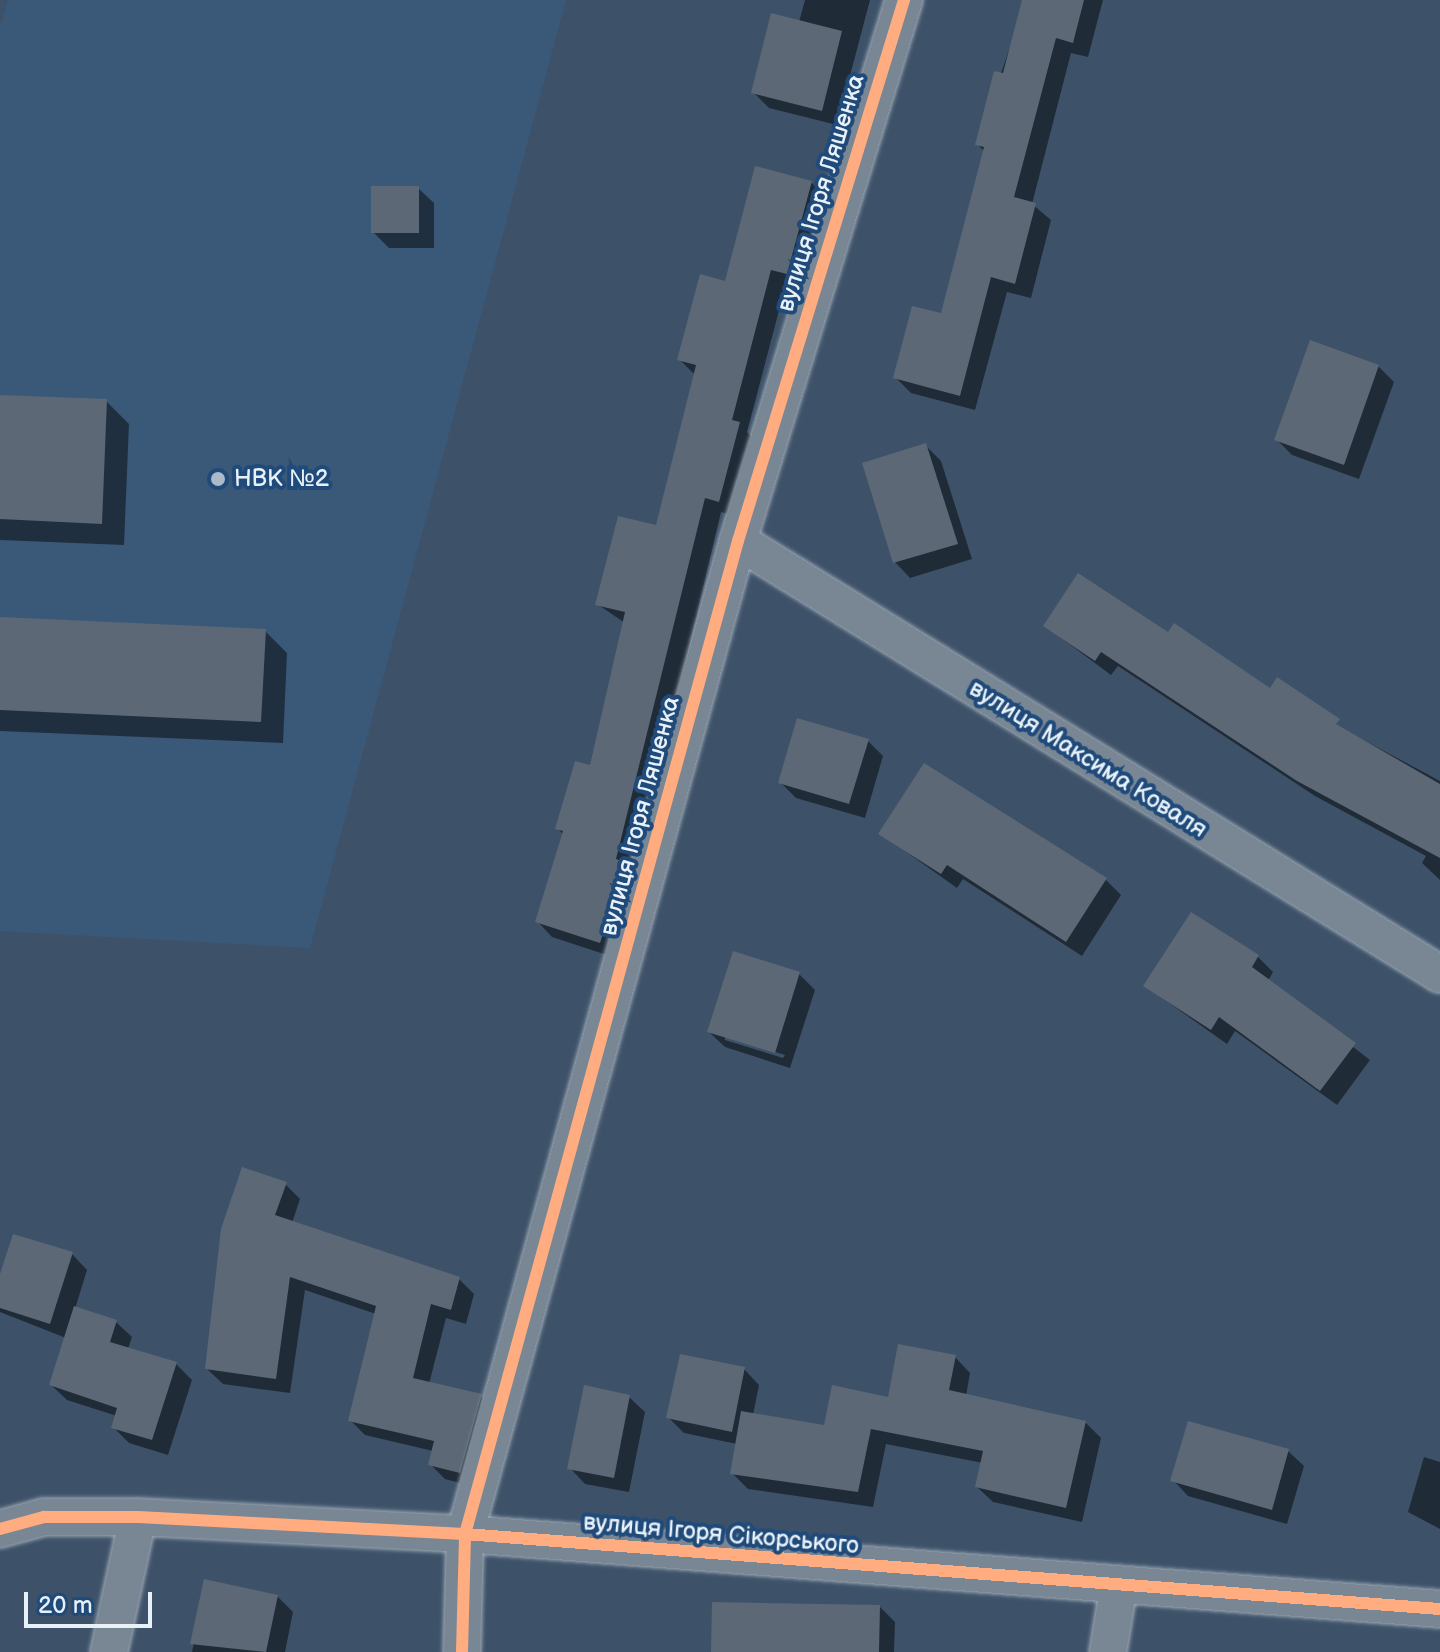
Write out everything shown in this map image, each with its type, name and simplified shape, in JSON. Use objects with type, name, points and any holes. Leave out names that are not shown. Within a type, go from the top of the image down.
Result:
[{"type":"street","name":"вулиця Ігоря Ляшенка","points":[[462,1652],[465,1534],[738,541],[904,0]]},
{"type":"street","name":"вулиця Максима Коваля","points":[[738,541],[1440,974]]},
{"type":"street","name":"вулиця Ігоря Сікорського","points":[[0,1529],[44,1517],[138,1517],[465,1534],[1118,1590],[1440,1609]]},
{"type":"street","points":[[109,1652],[138,1517]]},
{"type":"street","points":[[1108,1652],[1118,1590]]},
{"type":"shaded area","name":"НВК №2","points":[[8,0],[566,0],[310,948],[0,931],[0,27]]},
{"type":"building","points":[[1022,0],[1084,0],[1073,43],[1056,38],[1014,197],[1036,203],[1015,284],[991,277],[960,396],[893,378],[912,306],[941,313],[984,147],[975,145],[994,71],[1003,73]]},
{"type":"building","points":[[771,13],[842,31],[822,111],[751,93]]},
{"type":"building","points":[[755,166],[812,181],[787,274],[771,270],[732,420],[740,422],[719,502],[705,498],[616,859],[626,862],[600,943],[535,922],[563,831],[555,829],[575,761],[590,765],[625,612],[595,605],[618,516],[656,525],[696,365],[677,360],[700,274],[725,281]]},
{"type":"building","points":[[371,186],[419,186],[419,233],[371,233]]},
{"type":"building","points":[[1310,340],[1379,365],[1344,465],[1274,440]]},
{"type":"building","points":[[0,395],[107,399],[102,524],[0,519]]},
{"type":"building","points":[[926,443],[958,544],[893,563],[862,463]]},
{"type":"building","points":[[1078,573],[1168,632],[1174,623],[1270,688],[1277,677],[1340,719],[1336,724],[1440,784],[1440,858],[1297,781],[1101,652],[1095,661],[1043,626]]},
{"type":"building","points":[[0,617],[266,629],[261,722],[0,710]]},
{"type":"building","points":[[797,718],[869,739],[849,804],[778,783]]},
{"type":"building","points":[[924,763],[1107,878],[1066,942],[947,865],[941,874],[878,834]]},
{"type":"building","points":[[1191,912],[1259,955],[1252,967],[1356,1043],[1320,1091],[1219,1017],[1211,1030],[1143,986]]},
{"type":"building","points":[[733,951],[800,972],[775,1053],[707,1032]]},
{"type":"building","points":[[242,1167],[287,1182],[275,1215],[460,1277],[451,1310],[431,1304],[413,1378],[482,1394],[460,1473],[428,1465],[434,1441],[348,1421],[376,1306],[290,1277],[276,1379],[205,1369],[221,1229]]},
{"type":"building","points":[[13,1234],[73,1252],[50,1324],[0,1308],[0,1274]]},
{"type":"building","points":[[74,1306],[117,1320],[110,1342],[177,1362],[152,1440],[111,1428],[117,1408],[49,1385]]},
{"type":"building","points":[[898,1344],[956,1355],[949,1390],[1086,1421],[1066,1508],[975,1487],[983,1451],[871,1429],[858,1492],[730,1474],[741,1411],[824,1425],[832,1385],[888,1397]]},
{"type":"building","points":[[680,1354],[745,1367],[732,1432],[666,1418]]},
{"type":"building","points":[[584,1385],[630,1395],[614,1478],[567,1469]]},
{"type":"building","points":[[1188,1421],[1289,1449],[1272,1510],[1170,1481]]},
{"type":"building","points":[[204,1579],[278,1595],[266,1652],[190,1644]]},
{"type":"building","points":[[712,1602],[880,1605],[879,1652],[711,1652]]},
{"type":"cycle path","points":[[462,1652],[465,1534],[738,541],[904,0]]},
{"type":"cycle path","points":[[0,1529],[44,1517],[138,1517],[465,1534],[1440,1609]]},
{"type":"place","name":"НВК №2","points":[[218,479]]}]
